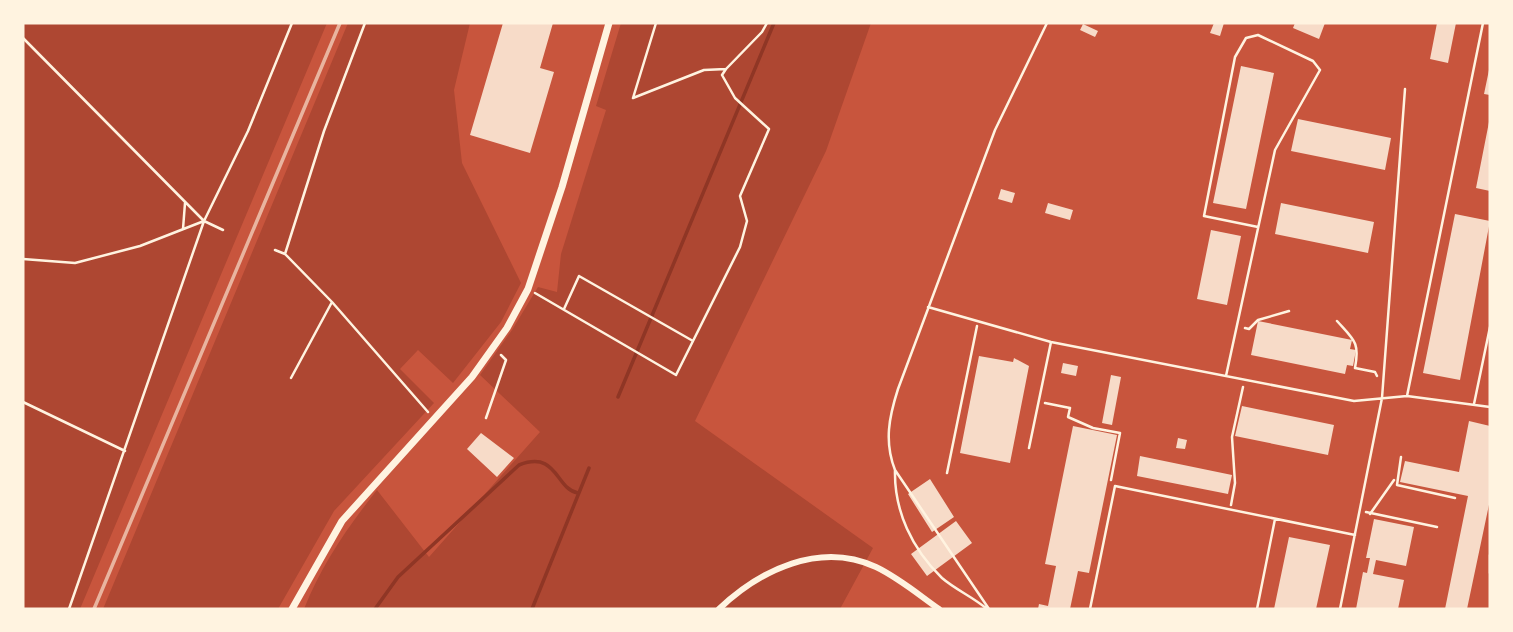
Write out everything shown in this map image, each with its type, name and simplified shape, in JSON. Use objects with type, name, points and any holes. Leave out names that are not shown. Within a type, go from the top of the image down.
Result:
[{"type":"main road","points":[[292,609],[342,521],[472,377],[493,348],[528,289],[538,264],[609,23]]},
{"type":"street","points":[[719,609],[745,586],[770,572],[797,561],[829,557],[851,558],[876,567],[939,609]]},
{"type":"lane","points":[[988,609],[895,470],[888,450],[889,421],[928,307],[995,130],[1047,23]]},
{"type":"lane","points":[[1407,396],[1483,23]]},
{"type":"lane","points":[[1226,376],[1275,150],[1320,70],[1313,61],[1258,34],[1246,38],[1235,57],[1204,216],[1258,227]]},
{"type":"lane","points":[[1340,609],[1382,398],[1405,89]]},
{"type":"lane","points":[[928,307],[1051,342],[1354,401],[1407,396],[1490,407]]},
{"type":"lane","points":[[1474,404],[1490,327]]},
{"type":"lane","points":[[1029,448],[1051,342]]},
{"type":"lane","points":[[895,470],[898,510],[925,558],[943,578],[988,609]]},
{"type":"lane","points":[[1090,609],[1115,486],[1355,535]]},
{"type":"lane","points":[[1257,609],[1275,519]]},
{"type":"lane","points":[[1490,555],[1490,573]]},
{"type":"path","points":[[69,609],[204,222],[224,174],[248,131],[292,23]]},
{"type":"path","points":[[285,254],[324,131],[365,23]]},
{"type":"path","points":[[656,23],[633,98],[704,70],[726,69]]},
{"type":"path","points":[[534,292],[676,375],[740,247],[747,221],[740,197],[769,129],[735,98],[722,75],[762,32],[767,23]]},
{"type":"path","points":[[23,38],[204,222],[223,230]]},
{"type":"path","points":[[183,229],[185,203]]},
{"type":"path","points":[[23,259],[75,263],[139,246],[204,222]]},
{"type":"path","points":[[275,250],[285,254],[332,302],[434,419]]},
{"type":"path","points":[[564,309],[579,276],[693,341]]},
{"type":"path","points":[[291,378],[332,302]]},
{"type":"path","points":[[1237,326],[1249,329],[1258,320],[1289,311]]},
{"type":"path","points":[[1337,321],[1356,341],[1358,351],[1354,368],[1375,372],[1382,388]]},
{"type":"path","points":[[947,473],[977,323]]},
{"type":"path","points":[[486,418],[506,360],[493,348]]},
{"type":"path","points":[[1230,509],[1235,483],[1233,437],[1245,380]]},
{"type":"path","points":[[23,402],[125,451]]},
{"type":"path","points":[[1039,402],[1070,408],[1068,417],[1093,428],[1120,433],[1110,482],[1115,486]]},
{"type":"path","points":[[1401,457],[1397,485],[1455,498]]},
{"type":"path","points":[[1370,514],[1371,507],[1396,479]]},
{"type":"path","points":[[1360,509],[1370,514],[1437,527]]},
{"type":"shaded area","points":[[23,23],[327,23],[80,609],[23,609]]},
{"type":"shaded area","points":[[348,23],[470,23],[454,90],[462,163],[521,283],[501,322],[453,383],[418,350],[400,369],[434,403],[334,511],[278,609],[103,609]]},
{"type":"shaded area","points":[[621,23],[871,23],[826,151],[695,421],[873,548],[840,609],[304,609],[336,547],[377,490],[429,557],[540,432],[480,375],[538,287],[557,292],[561,254],[606,110],[596,106]]},
{"type":"building","points":[[503,23],[553,23],[540,68],[554,72],[530,153],[470,135]]},
{"type":"building","points":[[1214,23],[1224,23],[1220,36],[1210,33]]},
{"type":"building","points":[[1295,23],[1325,23],[1319,39],[1293,28]]},
{"type":"building","points":[[1437,23],[1456,23],[1448,63],[1430,59]]},
{"type":"building","points":[[1083,24],[1098,31],[1095,37],[1080,30]]},
{"type":"building","points":[[1241,66],[1274,73],[1246,209],[1213,203]]},
{"type":"building","points":[[1490,70],[1490,95],[1484,94]]},
{"type":"building","points":[[1298,119],[1391,138],[1385,170],[1291,151]]},
{"type":"building","points":[[1490,122],[1490,191],[1476,188]]},
{"type":"building","points":[[1001,189],[1015,193],[1012,203],[998,199]]},
{"type":"building","points":[[1048,203],[1073,210],[1070,220],[1045,213]]},
{"type":"building","points":[[1281,203],[1374,222],[1368,253],[1275,234]]},
{"type":"building","points":[[1455,214],[1490,221],[1460,380],[1423,373]]},
{"type":"building","points":[[1211,230],[1241,236],[1227,305],[1197,299]]},
{"type":"building","points":[[1258,321],[1352,340],[1350,349],[1356,350],[1353,366],[1347,365],[1345,374],[1251,355]]},
{"type":"building","points":[[979,356],[1013,362],[1014,358],[1029,366],[1010,463],[960,453]]},
{"type":"building","points":[[1063,363],[1078,366],[1076,376],[1061,373]]},
{"type":"building","points":[[1111,375],[1121,377],[1112,425],[1102,423]]},
{"type":"building","points":[[1242,406],[1334,425],[1328,455],[1235,436]]},
{"type":"building","points":[[1469,421],[1490,426],[1490,500],[1467,609],[1445,609],[1468,496],[1400,482],[1405,461],[1459,472]]},
{"type":"building","points":[[1073,426],[1117,435],[1089,573],[1078,571],[1070,609],[1038,609],[1039,604],[1048,606],[1056,566],[1045,564]]},
{"type":"building","points":[[481,433],[514,458],[497,477],[467,449]]},
{"type":"building","points":[[1178,438],[1187,440],[1185,449],[1176,448]]},
{"type":"building","points":[[1140,456],[1232,475],[1228,494],[1137,476]]},
{"type":"building","points":[[930,479],[954,517],[932,532],[908,494]]},
{"type":"building","points":[[1374,519],[1414,527],[1406,566],[1376,560],[1373,574],[1404,580],[1398,609],[1356,609],[1363,572],[1367,573],[1370,558],[1366,558]]},
{"type":"building","points":[[956,521],[972,543],[927,576],[911,554]]},
{"type":"building","points":[[1289,537],[1330,545],[1316,609],[1274,609]]},
{"type":"waterway","points":[[618,397],[774,23]]},
{"type":"waterway","points":[[375,609],[398,577],[519,465],[541,462],[549,466],[570,490],[578,493]]},
{"type":"waterway","points":[[532,609],[589,468]]},
{"type":"railway","points":[[94,609],[340,23]]}]
